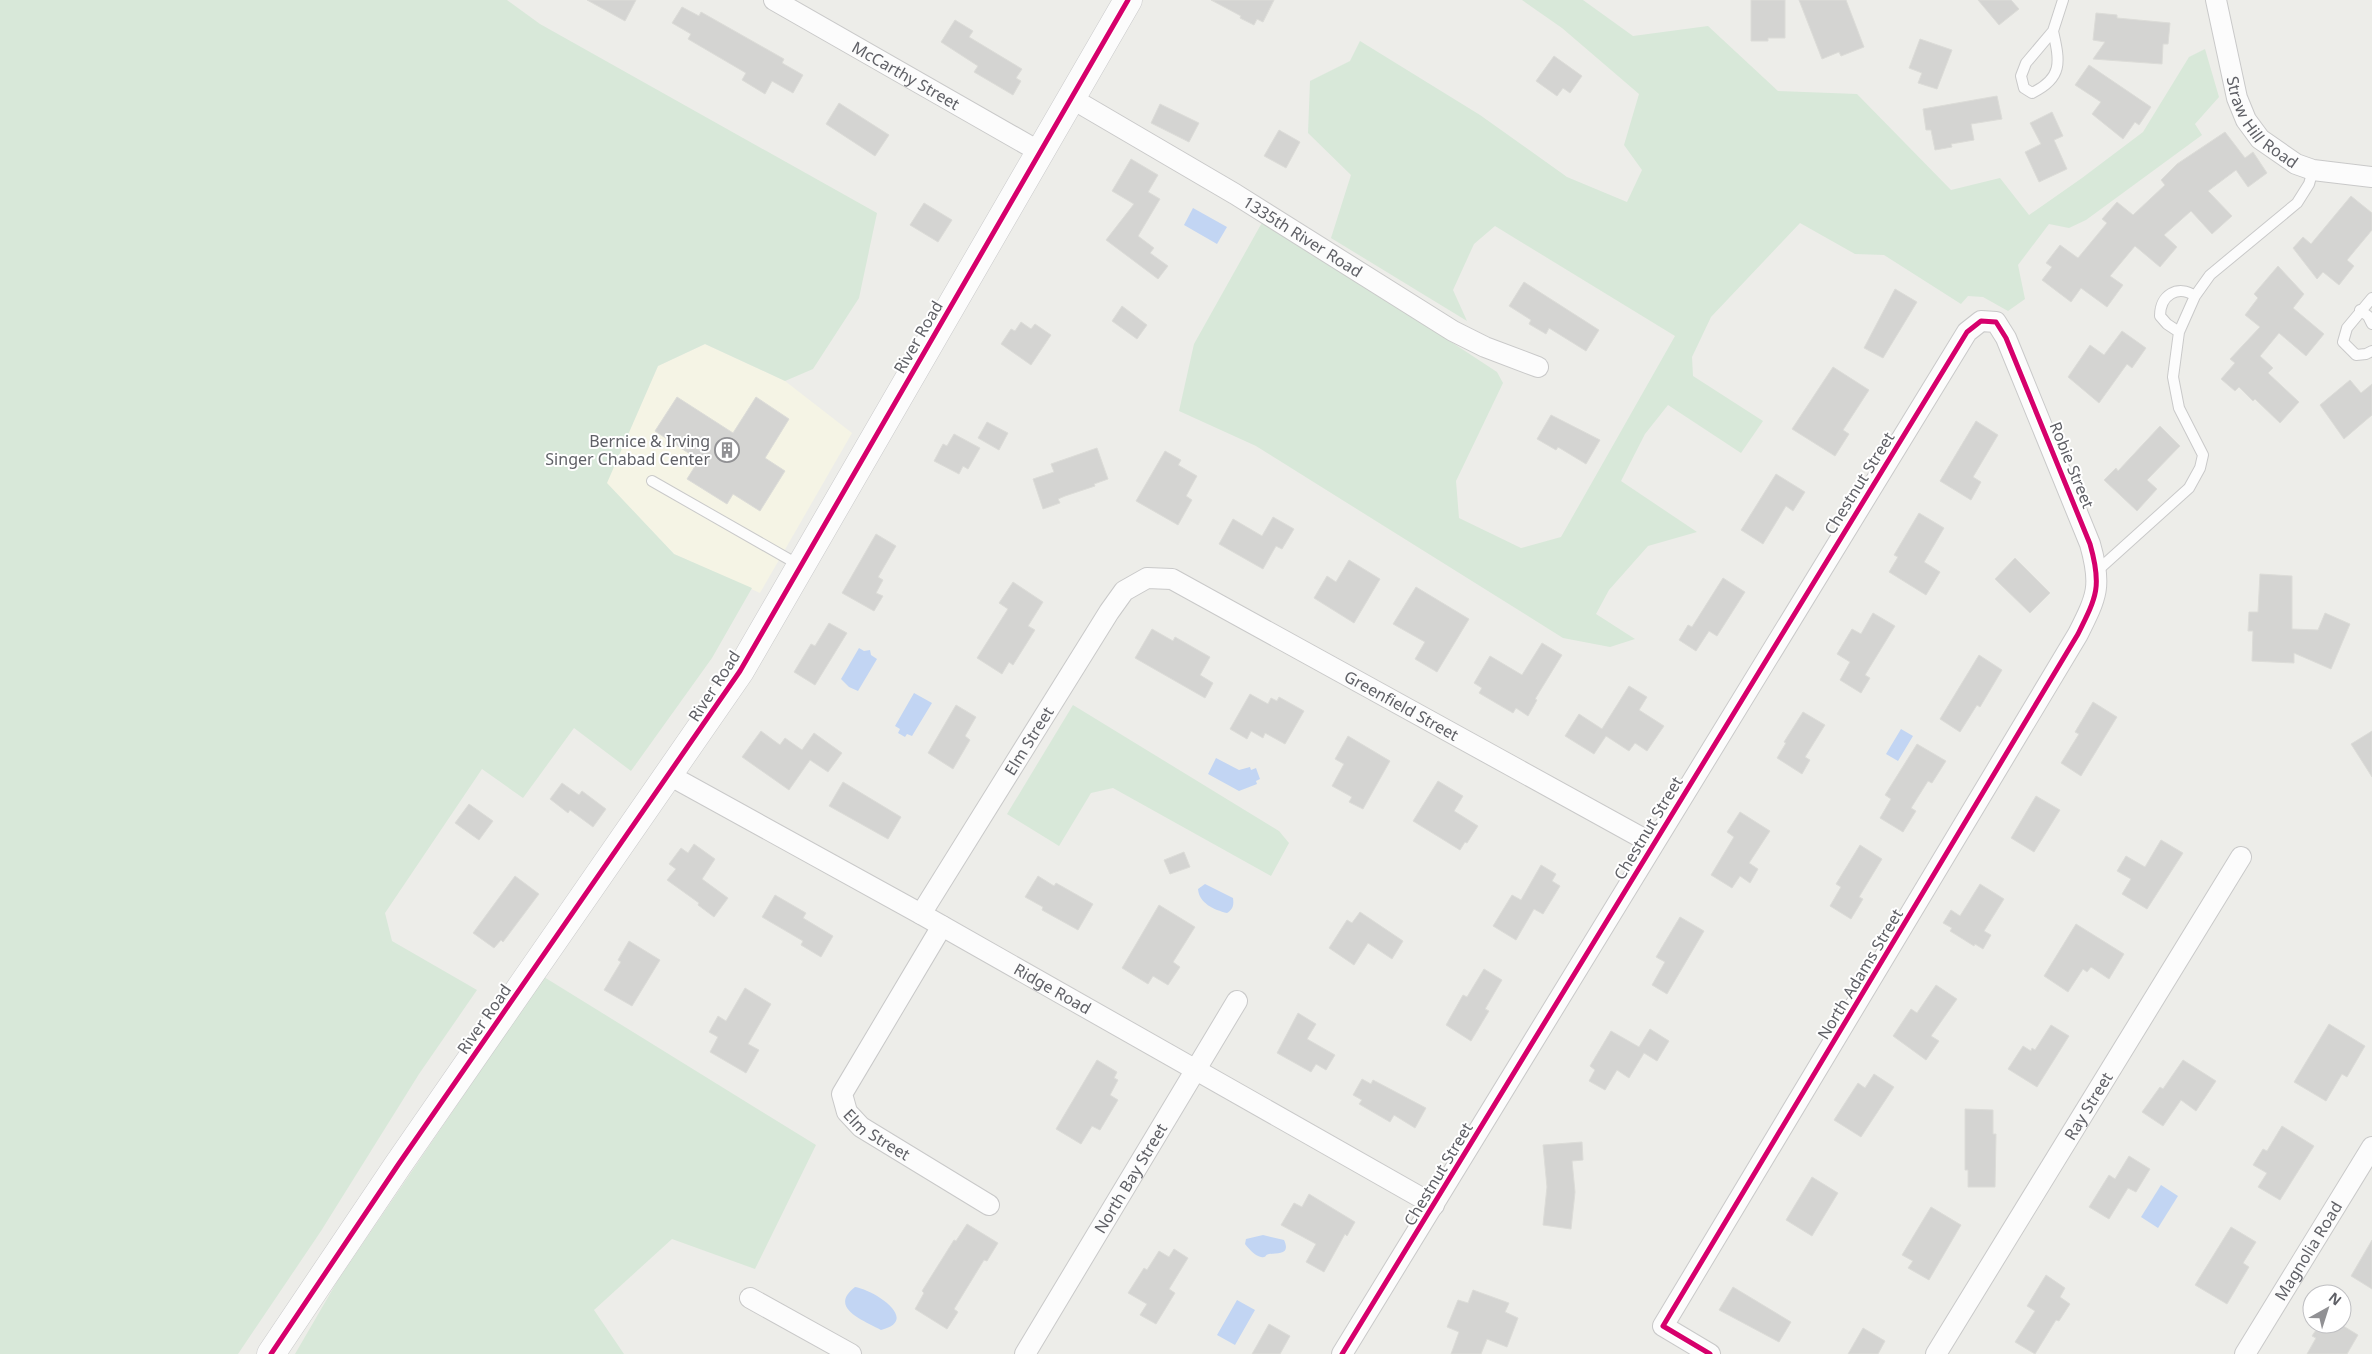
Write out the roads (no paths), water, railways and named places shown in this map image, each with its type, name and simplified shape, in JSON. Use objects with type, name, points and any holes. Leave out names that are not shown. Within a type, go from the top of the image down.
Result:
[{"type":"street","name":"McCarthy Street","points":[[774,0],[1040,152]]},
{"type":"street","name":"River Road","points":[[271,1354],[398,1165],[740,671],[1128,0]]},
{"type":"street","name":"Straw Hill Road","points":[[2216,0],[2236,98],[2246,120],[2260,139],[2296,164],[2313,170],[2372,177]]},
{"type":"street","name":"1335th River Road","points":[[1071,98],[1235,194],[1453,331],[1485,347],[1538,367]]},
{"type":"street","name":"Robie Street","points":[[1981,321],[1996,322],[2006,338],[2086,534],[2098,570],[2097,590],[2078,634]]},
{"type":"street","name":"Chestnut Street","points":[[1342,1354],[1967,332],[1981,321]]},
{"type":"street","name":"Greenfield Street","points":[[1147,578],[1172,579],[1653,844]]},
{"type":"street","name":"Elm Street","points":[[921,914],[1109,612],[1124,591],[1147,578]]},
{"type":"street","name":"North Adams Street","points":[[1710,1354],[1663,1326],[2078,634]]},
{"type":"street","name":"Ridge Road","points":[[669,774],[921,914],[1434,1205]]},
{"type":"street","name":"Ray Street","points":[[1936,1354],[2241,857]]},
{"type":"street","name":"Elm Street","points":[[942,926],[842,1094],[847,1112],[861,1127],[989,1205]]},
{"type":"street","name":"North Bay Street","points":[[1025,1354],[1236,1001]]},
{"type":"street","name":"Magnolia Road","points":[[2246,1354],[2372,1147]]},
{"type":"street","points":[[750,1298],[851,1354]]},
{"type":"lane","points":[[2053,31],[2058,58],[2055,74],[2047,86],[2032,93],[2024,88],[2021,76],[2026,63],[2053,31],[2063,0]]},
{"type":"lane","points":[[2098,570],[2189,488],[2200,468],[2203,455],[2179,408],[2173,377],[2179,332],[2195,296],[2210,275],[2298,203],[2309,184],[2313,170]]},
{"type":"lane","points":[[2179,332],[2167,324],[2160,316],[2160,305],[2168,295],[2178,290],[2187,290],[2195,296]]},
{"type":"lane","points":[[2372,298],[2360,310],[2347,328],[2344,342],[2356,355],[2366,354],[2372,350]]},
{"type":"lane","points":[[2360,310],[2368,316],[2372,324]]},
{"type":"lane","points":[[652,481],[800,566]]},
{"type":"water","points":[[1193,208],[1227,227],[1217,244],[1184,225]]},
{"type":"water","points":[[859,648],[864,651],[870,650],[871,655],[877,659],[858,691],[849,687],[841,679]]},
{"type":"water","points":[[914,693],[932,703],[912,736],[907,734],[905,737],[898,733],[900,729],[895,726]]},
{"type":"water","points":[[1901,729],[1913,736],[1898,761],[1886,754]]},
{"type":"water","points":[[1216,758],[1239,770],[1250,767],[1251,770],[1256,768],[1260,779],[1256,781],[1257,784],[1239,791],[1208,774]]},
{"type":"water","points":[[1205,884],[1233,898],[1233,907],[1227,913],[1217,910],[1204,902],[1198,889]]},
{"type":"water","points":[[2161,1185],[2178,1196],[2158,1228],[2141,1217]]},
{"type":"water","points":[[1263,1235],[1284,1240],[1286,1245],[1285,1251],[1267,1254],[1264,1257],[1254,1254],[1245,1244],[1246,1239]]},
{"type":"water","points":[[855,1287],[873,1294],[890,1306],[895,1313],[896,1319],[892,1325],[881,1330],[851,1313],[845,1301],[848,1294]]},
{"type":"water","points":[[1237,1300],[1255,1310],[1235,1345],[1217,1335]]},
{"type":"place","name":"Bernice & Irving Singer Chabad Center","points":[[727,450]]}]
